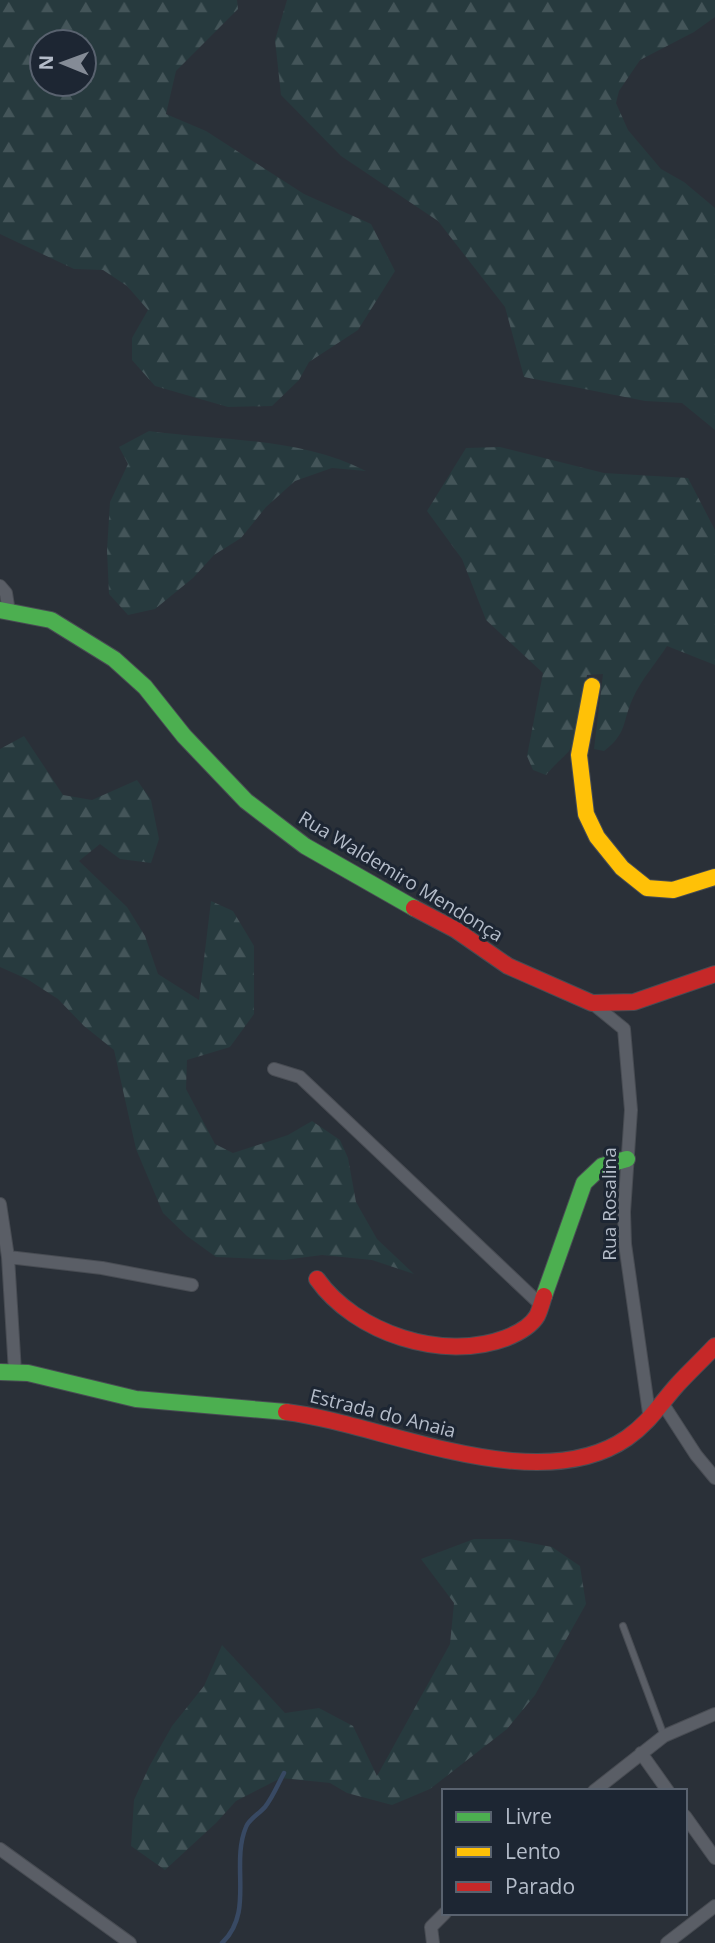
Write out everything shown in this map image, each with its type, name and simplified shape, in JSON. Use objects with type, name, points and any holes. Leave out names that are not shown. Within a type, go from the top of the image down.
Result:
[{"type":"street","name":"Rua Waldemiro Mendonça","points":[[0,586],[6,593],[5,611],[51,620],[114,659],[145,688],[184,736],[246,801],[305,846],[456,930],[508,967],[592,1003],[634,1002],[715,974]]},
{"type":"street","points":[[592,685],[579,757],[588,820],[607,850],[629,876],[645,888],[673,890],[697,885],[715,877]]},
{"type":"street","name":"Rua Rosalina","points":[[634,1002],[626,1014],[624,1029],[631,1110],[625,1244],[650,1420]]},
{"type":"street","points":[[592,1003],[624,1029]]},
{"type":"street","points":[[274,1069],[300,1077],[542,1306]]},
{"type":"street","points":[[317,1279],[340,1306],[395,1335],[427,1344],[459,1346],[505,1339],[525,1330],[536,1318],[584,1184],[593,1172],[606,1163],[627,1159]]},
{"type":"street","points":[[0,1204],[8,1256],[8,1372]]},
{"type":"street","points":[[8,1256],[102,1268],[192,1285]]},
{"type":"street","name":"Estrada do Anaia","points":[[8,1372],[136,1399],[299,1414],[463,1454],[511,1460],[556,1461],[602,1451],[625,1439],[650,1420],[677,1385],[715,1346]]},
{"type":"street","points":[[663,1404],[696,1455],[715,1478]]},
{"type":"street","points":[[596,1789],[664,1736],[715,1714]]},
{"type":"street","points":[[641,1753],[666,1789]]},
{"type":"street","points":[[687,1819],[715,1858]]},
{"type":"street","points":[[0,1849],[130,1943]]},
{"type":"street","points":[[667,1943],[715,1906]]},
{"type":"street","points":[[432,1939],[431,1927],[443,1915]]},
{"type":"lane","points":[[623,1626],[664,1736]]},
{"type":"green space","points":[[0,0],[237,0],[238,9],[176,71],[166,114],[206,131],[304,194],[371,224],[395,271],[358,330],[309,362],[299,380],[272,406],[228,407],[155,386],[132,360],[132,338],[148,310],[127,286],[103,270],[74,269],[0,234]]},
{"type":"green space","points":[[287,0],[715,0],[715,17],[694,32],[640,60],[619,91],[616,103],[628,130],[661,169],[684,182],[715,208],[715,430],[682,403],[645,401],[524,377],[505,307],[438,221],[341,156],[281,95],[275,40]]},
{"type":"green space","points":[[149,431],[287,446],[340,460],[366,471],[332,468],[295,481],[266,507],[241,538],[214,555],[193,578],[155,609],[128,615],[109,594],[107,550],[110,502],[128,464],[119,447]]},
{"type":"green space","points":[[500,447],[604,473],[688,478],[715,530],[715,665],[667,646],[636,691],[621,732],[604,751],[594,749],[603,674],[587,675],[573,743],[569,751],[546,775],[533,770],[527,756],[543,673],[486,620],[462,559],[427,511],[466,448]]},
{"type":"green space","points":[[24,736],[63,795],[92,800],[137,780],[151,800],[159,839],[151,863],[120,859],[100,844],[79,861],[127,907],[145,936],[158,974],[199,1000],[211,901],[233,911],[254,946],[254,1014],[230,1047],[187,1060],[186,1089],[215,1144],[233,1153],[288,1135],[312,1121],[340,1140],[348,1158],[356,1202],[377,1239],[414,1274],[372,1260],[322,1255],[284,1260],[216,1257],[187,1236],[163,1213],[136,1149],[114,1050],[84,1026],[58,999],[27,979],[0,967],[0,749]]},
{"type":"green space","points":[[474,1539],[510,1539],[552,1547],[580,1566],[586,1604],[535,1695],[507,1729],[430,1789],[392,1805],[347,1793],[330,1783],[281,1778],[236,1801],[165,1870],[131,1846],[134,1800],[172,1726],[204,1686],[222,1645],[285,1713],[319,1708],[353,1726],[377,1776],[450,1644],[454,1603],[421,1559]]},
{"type":"waterway","points":[[222,1943],[232,1931],[240,1903],[240,1857],[246,1827],[268,1803],[284,1773]]},
{"type":"traffic: fast","points":[[0,610],[51,620],[114,659],[145,687],[184,736],[246,801],[305,846],[414,908]]},
{"type":"traffic: fast","points":[[544,1296],[584,1183],[602,1166],[627,1159]]},
{"type":"traffic: fast","points":[[0,1372],[28,1373],[136,1399],[286,1412]]},
{"type":"traffic: slow","points":[[592,686],[579,755],[586,814],[597,837],[622,868],[647,888],[673,890],[715,877]]},
{"type":"traffic: jam","points":[[414,908],[456,930],[508,966],[592,1003],[634,1002],[715,974]]},
{"type":"traffic: jam","points":[[317,1279],[333,1298],[377,1328],[402,1338],[455,1346],[481,1345],[519,1332],[537,1316],[544,1296]]},
{"type":"traffic: jam","points":[[286,1412],[325,1419],[459,1453],[505,1460],[549,1462],[590,1455],[627,1438],[715,1346]]}]
